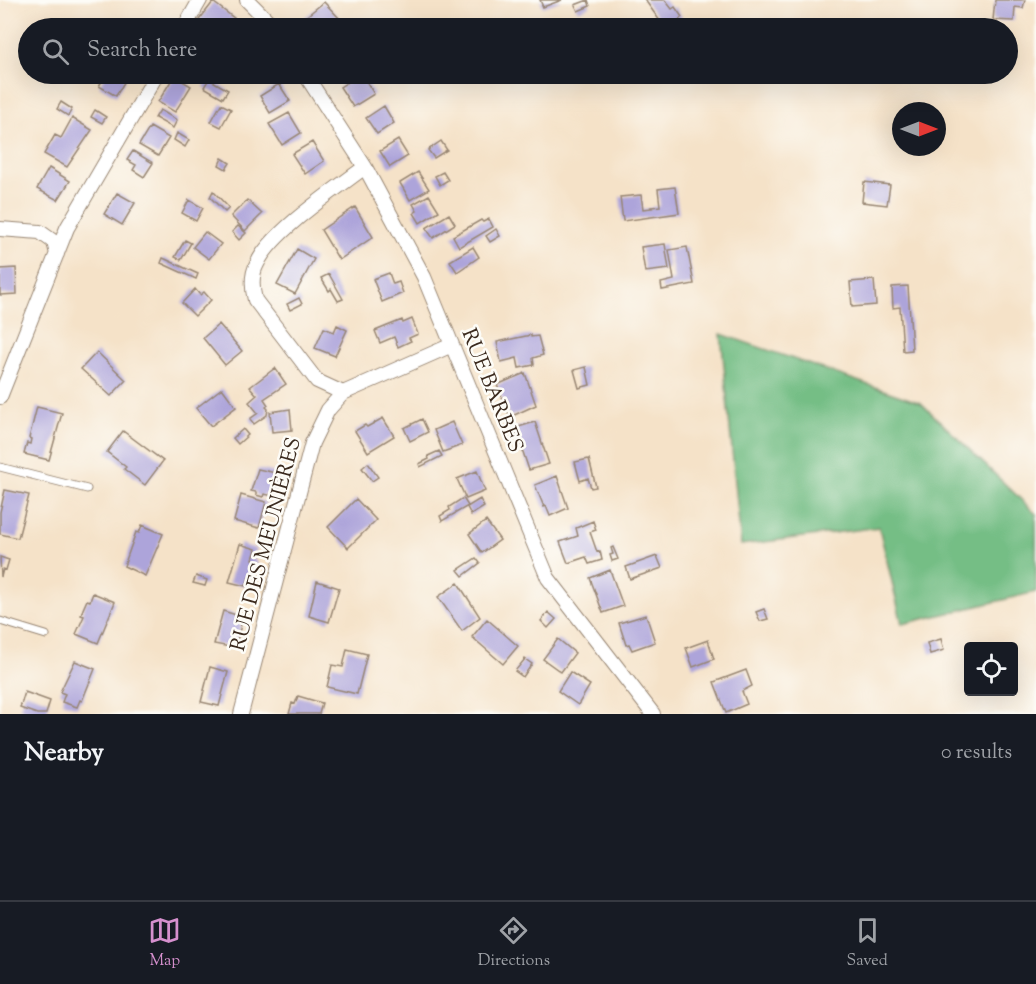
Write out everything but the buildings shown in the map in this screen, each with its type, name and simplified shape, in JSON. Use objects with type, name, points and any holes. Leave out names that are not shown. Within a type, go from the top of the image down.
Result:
[{"type":"street","points":[[190,18],[200,0]]},
{"type":"street","points":[[247,0],[265,18]]},
{"type":"street","points":[[0,398],[68,228],[152,84]]},
{"type":"street","name":"RUE BARBES","points":[[310,84],[364,167],[424,276],[548,578],[653,714]]},
{"type":"street","points":[[344,393],[317,381],[255,300],[253,277],[256,265],[265,250],[300,217],[364,167]]},
{"type":"street","points":[[0,229],[40,232],[54,242],[57,254]]},
{"type":"street","name":"RUE DES MEUNIÈRES","points":[[241,714],[312,443],[328,410],[344,393],[452,345]]},
{"type":"lane","points":[[0,467],[87,489]]},
{"type":"lane","points":[[0,621],[46,635]]},
{"type":"green space","points":[[721,334],[921,403],[1036,514],[1036,592],[902,624],[879,527],[741,545]]}]
